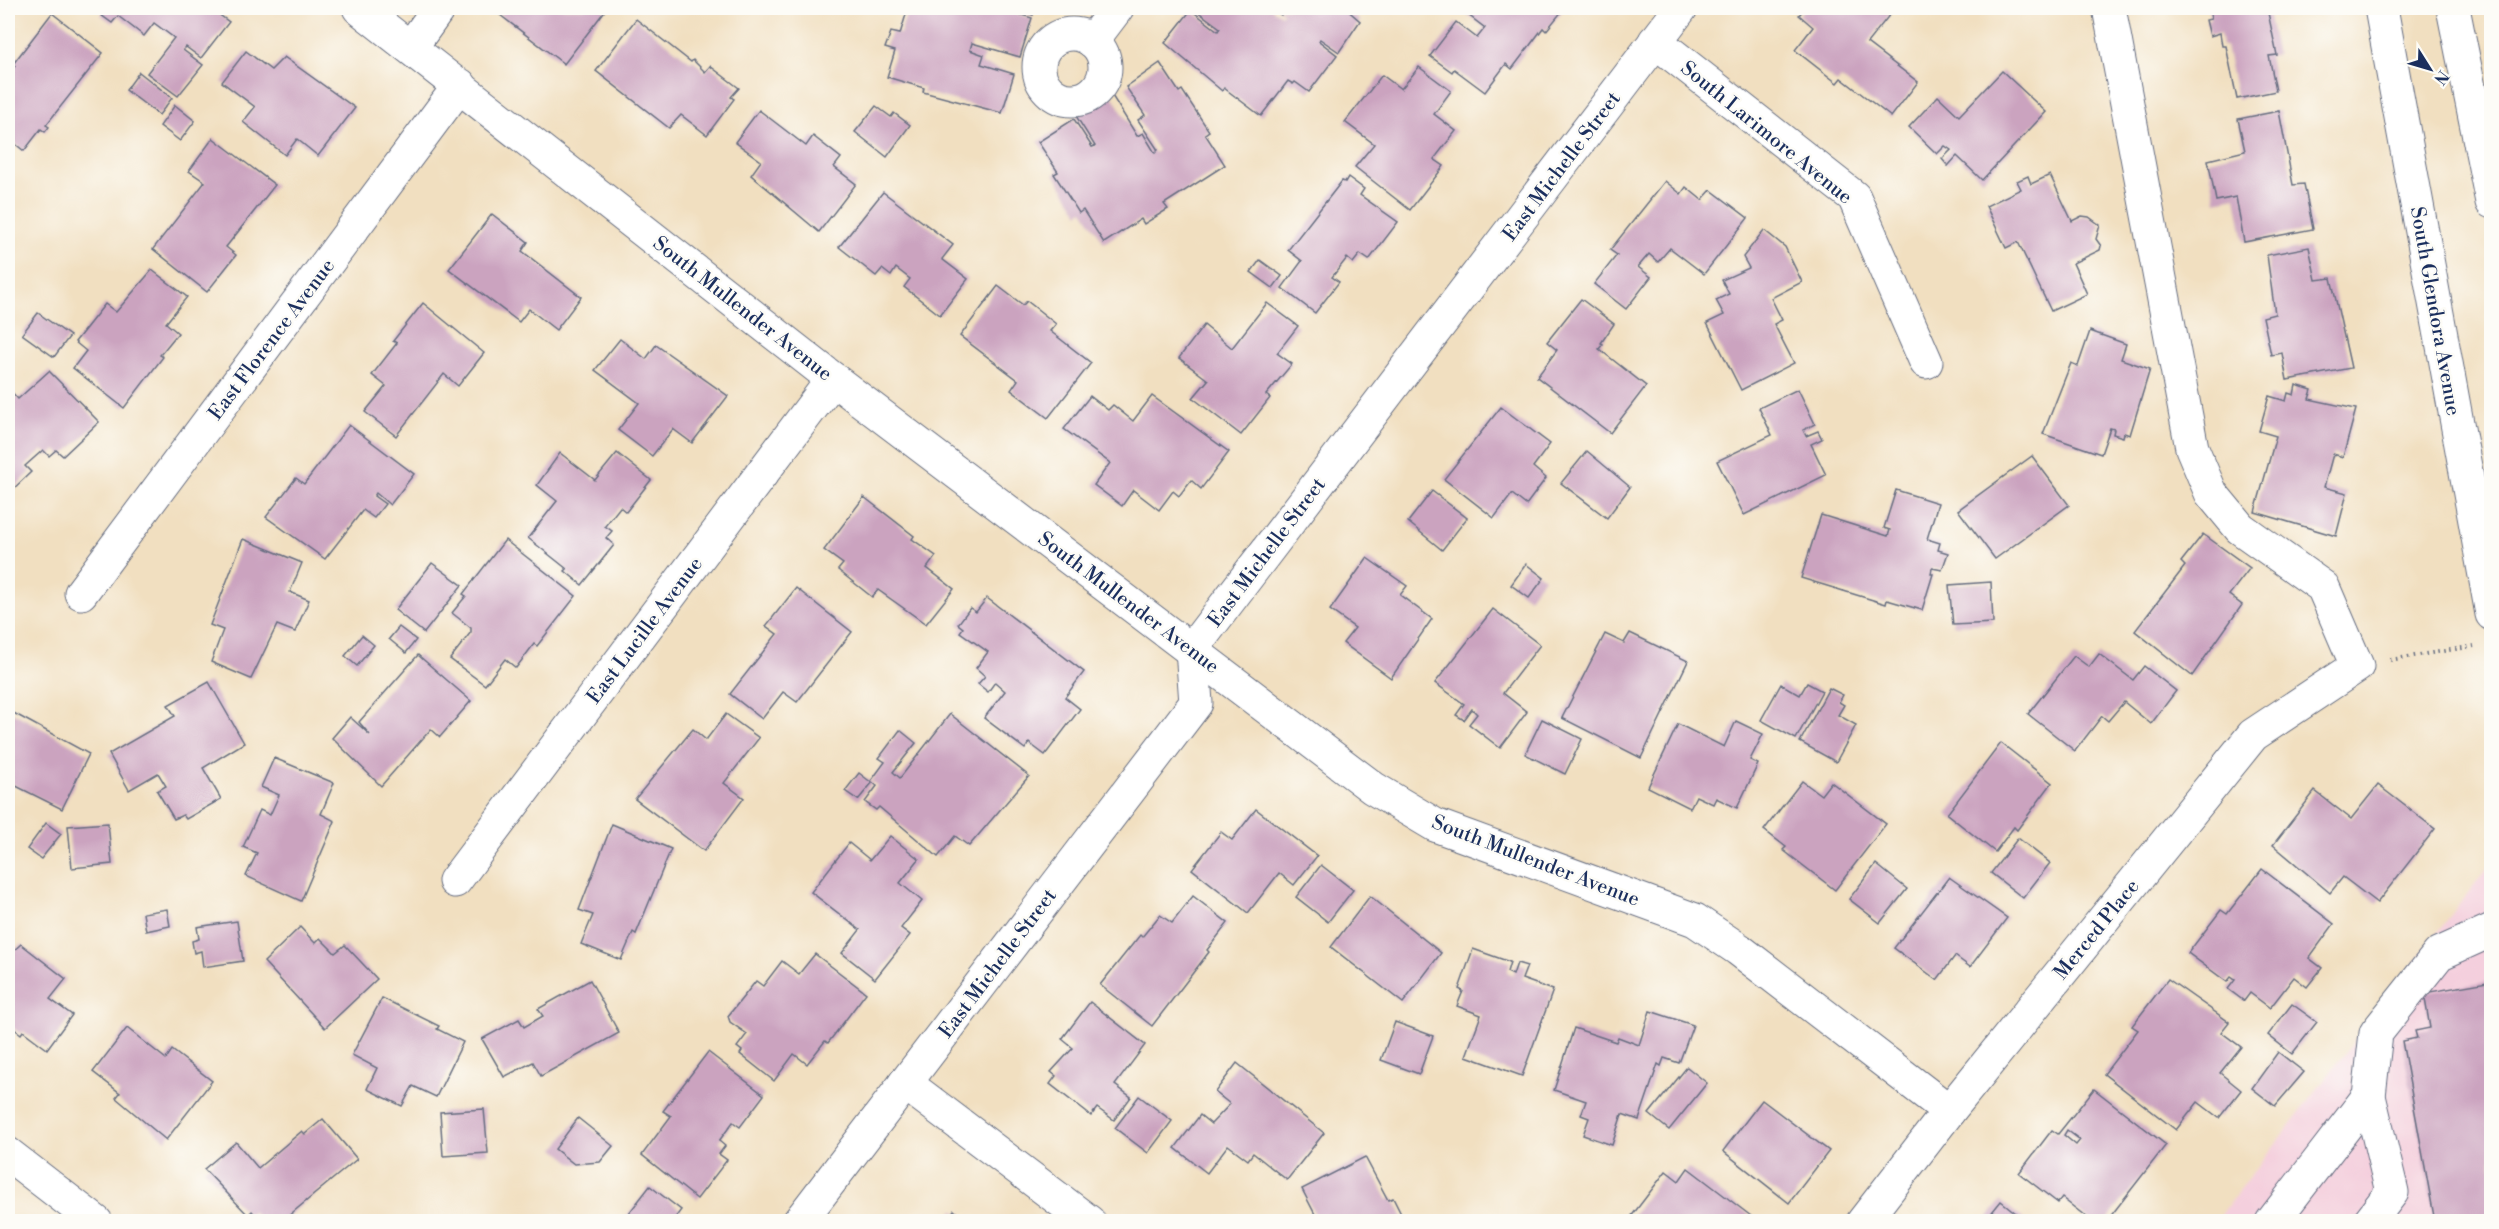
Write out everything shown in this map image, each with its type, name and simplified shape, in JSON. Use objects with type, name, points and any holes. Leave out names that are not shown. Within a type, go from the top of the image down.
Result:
[{"type":"street","name":"South Mullender Avenue","points":[[359,8],[833,379],[1373,788],[1436,825],[1695,920],[1738,949],[1948,1111]]},
{"type":"street","points":[[411,47],[440,8]]},
{"type":"street","points":[[1092,41],[1117,8]]},
{"type":"street","name":"East Michelle Street","points":[[799,1221],[1196,703],[1192,649],[1682,8]]},
{"type":"street","points":[[2109,8],[2192,447],[2211,494],[2240,528],[2323,587],[2357,666]]},
{"type":"street","name":"South Glendora Avenue","points":[[2381,8],[2492,614]]},
{"type":"street","points":[[2453,8],[2492,202]]},
{"type":"street","name":"South Larimore Avenue","points":[[1655,41],[1854,197],[1926,362]]},
{"type":"street","name":"East Florence Avenue","points":[[81,592],[460,85]]},
{"type":"street","name":"East Lucille Avenue","points":[[455,881],[833,379]]},
{"type":"street","name":"Merced Place","points":[[1863,1221],[1948,1111],[2253,735],[2357,666]]},
{"type":"street","points":[[2369,1221],[2392,1192],[2369,1095],[2376,1033],[2439,954],[2492,930]]},
{"type":"street","points":[[905,1083],[1089,1221]]},
{"type":"street","points":[[2272,1221],[2369,1095]]},
{"type":"street","points":[[8,1154],[96,1221]]},
{"type":"path","points":[[2357,666],[2483,644]]},
{"type":"shaded area","points":[[2491,863],[2491,1221],[2216,1221]]},
{"type":"building","points":[[106,8],[210,8],[229,22],[201,58],[186,47],[183,50],[203,65],[178,96],[147,73],[174,38],[154,23],[144,36],[118,16],[112,23],[101,15]]},
{"type":"building","points":[[506,8],[607,8],[564,64],[500,15]]},
{"type":"building","points":[[908,8],[998,8],[1032,18],[1020,57],[972,43],[970,50],[984,55],[981,64],[1014,74],[1002,113],[923,92],[924,88],[887,77],[895,51],[885,48],[891,32],[900,34]]},
{"type":"building","points":[[1012,8],[1035,8],[1033,15]]},
{"type":"building","points":[[1193,8],[1271,8],[1281,15],[1283,12],[1277,8],[1345,8],[1360,21],[1339,52],[1320,39],[1319,41],[1337,55],[1309,92],[1295,82],[1293,84],[1288,81],[1261,116],[1224,88],[1222,91],[1165,43],[1191,10],[1218,31],[1220,28]]},
{"type":"building","points":[[1459,8],[1560,8],[1563,10],[1546,31],[1543,28],[1512,69],[1506,64],[1485,92],[1454,69],[1452,72],[1430,56],[1456,22],[1477,38],[1485,28]]},
{"type":"building","points":[[1805,8],[1884,8],[1891,13],[1867,43],[1918,82],[1891,117],[1841,78],[1837,83],[1795,50],[1813,27],[1799,15]]},
{"type":"building","points":[[2209,8],[2267,8],[2277,55],[2269,56],[2276,91],[2237,99],[2226,46],[2222,46],[2220,33],[2210,36],[2206,20],[2211,19]]},
{"type":"building","points":[[52,13],[103,53],[46,125],[49,127],[45,132],[41,129],[24,151],[8,138],[8,75],[15,66],[13,64]]},
{"type":"building","points":[[636,19],[691,62],[693,60],[705,72],[710,66],[739,88],[731,97],[734,99],[707,135],[681,115],[669,128],[596,71]]},
{"type":"building","points":[[246,51],[271,70],[284,57],[355,108],[318,156],[297,139],[285,155],[243,122],[255,107],[222,82]]},
{"type":"building","points":[[1160,63],[1179,92],[1182,90],[1209,131],[1205,134],[1225,165],[1164,204],[1168,209],[1144,224],[1141,219],[1104,243],[1083,210],[1079,213],[1054,174],[1058,172],[1038,142],[1074,119],[1092,147],[1095,146],[1076,116],[1111,94],[1137,136],[1143,133],[1155,153],[1158,150],[1138,120],[1145,115],[1126,87]]},
{"type":"building","points":[[1419,67],[1451,91],[1434,114],[1456,131],[1434,159],[1444,166],[1410,210],[1355,167],[1374,144],[1345,122],[1382,75],[1401,89]]},
{"type":"building","points":[[2002,71],[2046,112],[1982,180],[1957,156],[1948,166],[1942,159],[1951,150],[1945,146],[1937,154],[1909,127],[1938,96],[1959,116]]},
{"type":"building","points":[[139,72],[172,98],[159,115],[126,90]]},
{"type":"building","points":[[175,105],[195,121],[180,141],[160,126]]},
{"type":"building","points":[[876,106],[891,117],[894,113],[910,125],[887,157],[855,132]]},
{"type":"building","points":[[759,110],[806,146],[813,136],[841,158],[834,167],[856,184],[819,232],[751,175],[761,161],[735,142]]},
{"type":"building","points":[[2279,111],[2293,185],[2304,184],[2313,229],[2244,242],[2236,197],[2216,201],[2208,160],[2245,151],[2238,119]]},
{"type":"building","points":[[213,138],[275,185],[226,247],[236,255],[207,292],[153,249],[205,182],[189,171]]},
{"type":"building","points":[[2050,175],[2072,221],[2082,216],[2089,217],[2100,225],[2096,239],[2101,246],[2100,250],[2073,263],[2087,294],[2051,311],[2018,242],[2006,248],[1986,206],[2021,189],[2017,181],[2028,176],[2031,184]]},
{"type":"building","points":[[1348,177],[1364,189],[1360,195],[1398,222],[1369,260],[1360,254],[1353,263],[1347,258],[1332,277],[1339,282],[1315,313],[1282,288],[1302,261],[1288,250],[1342,181],[1345,182]]},
{"type":"building","points":[[1665,181],[1681,194],[1686,187],[1702,200],[1711,190],[1748,218],[1704,274],[1670,248],[1658,262],[1649,254],[1638,267],[1651,277],[1626,309],[1594,284],[1617,255],[1610,250]]},
{"type":"building","points":[[883,192],[953,245],[942,259],[968,279],[940,315],[904,287],[910,279],[896,268],[891,276],[882,269],[876,276],[839,247]]},
{"type":"building","points":[[492,214],[528,242],[522,251],[581,297],[556,330],[529,309],[519,322],[449,269]]},
{"type":"building","points":[[1764,230],[1785,247],[1802,282],[1771,298],[1782,320],[1774,324],[1794,363],[1741,390],[1707,323],[1724,315],[1716,300],[1729,294],[1722,280],[1749,268],[1743,257]]},
{"type":"building","points":[[2309,247],[2316,280],[2331,278],[2351,368],[2287,380],[2282,353],[2271,355],[2263,317],[2275,314],[2267,255]]},
{"type":"building","points":[[1260,260],[1282,276],[1273,288],[1251,272]]},
{"type":"building","points":[[152,270],[187,297],[166,323],[178,333],[160,355],[163,357],[124,408],[73,368],[86,351],[75,342],[105,304],[116,312]]},
{"type":"building","points":[[998,286],[1023,305],[1027,301],[1056,324],[1050,331],[1091,363],[1048,418],[1011,390],[1018,380],[960,336]]},
{"type":"building","points":[[1581,299],[1614,324],[1599,349],[1646,386],[1610,433],[1537,377],[1557,350],[1547,342]]},
{"type":"building","points":[[423,303],[484,353],[458,386],[444,374],[396,436],[365,412],[386,386],[372,375],[397,343],[393,341]]},
{"type":"building","points":[[1267,303],[1298,326],[1277,353],[1292,364],[1266,395],[1270,398],[1241,435],[1193,398],[1208,380],[1179,358],[1204,325],[1232,348]]},
{"type":"building","points":[[38,313],[70,336],[54,357],[22,334]]},
{"type":"building","points":[[2090,331],[2126,344],[2121,359],[2150,369],[2130,435],[2124,433],[2123,437],[2113,434],[2114,429],[2110,428],[2101,454],[2043,434],[2071,363],[2078,366]]},
{"type":"building","points":[[620,339],[646,359],[656,345],[728,396],[692,443],[673,429],[652,456],[618,430],[639,403],[595,370]]},
{"type":"building","points":[[49,371],[99,422],[63,456],[56,450],[49,456],[43,450],[25,466],[31,472],[8,494],[8,388],[18,399]]},
{"type":"building","points":[[2296,385],[2312,390],[2309,399],[2356,409],[2343,457],[2333,454],[2324,487],[2347,493],[2336,536],[2255,512],[2276,436],[2259,431],[2269,396],[2286,401],[2288,393],[2294,395]]},
{"type":"building","points":[[1798,389],[1815,424],[1803,430],[1806,436],[1818,431],[1822,439],[1811,444],[1826,475],[1744,515],[1717,461],[1772,435],[1759,408]]},
{"type":"building","points":[[1090,396],[1108,410],[1113,405],[1133,421],[1152,396],[1229,452],[1201,489],[1191,480],[1179,496],[1173,491],[1159,510],[1133,490],[1122,506],[1094,485],[1110,463],[1064,429]]},
{"type":"building","points":[[1501,407],[1550,444],[1533,467],[1546,478],[1526,505],[1512,494],[1494,518],[1444,479]]},
{"type":"building","points":[[349,425],[414,474],[390,505],[376,493],[374,496],[385,504],[374,518],[363,510],[325,559],[266,517],[296,478],[304,484]]},
{"type":"building","points":[[1587,451],[1630,487],[1607,518],[1561,483]]},
{"type":"building","points":[[560,453],[595,480],[617,453],[651,480],[626,512],[620,507],[605,526],[612,531],[606,538],[614,545],[582,585],[565,571],[567,569],[528,538],[557,501],[537,485]]},
{"type":"building","points":[[2032,456],[2069,505],[1995,559],[1958,510]]},
{"type":"building","points":[[1896,490],[1938,503],[1927,539],[1940,543],[1938,550],[1948,553],[1942,570],[1932,568],[1931,574],[1933,574],[1922,610],[1887,600],[1886,604],[1801,578],[1821,515],[1888,536],[1890,530],[1884,528]]},
{"type":"building","points":[[1432,491],[1467,518],[1442,550],[1408,522]]},
{"type":"building","points":[[864,497],[914,536],[912,539],[936,556],[927,568],[954,589],[926,624],[878,590],[872,597],[838,570],[843,564],[824,550]]},
{"type":"building","points":[[2203,534],[2250,568],[2229,595],[2242,605],[2192,676],[2135,631],[2185,566],[2181,562]]},
{"type":"building","points":[[243,539],[302,563],[290,592],[309,600],[295,632],[277,625],[251,679],[211,662],[223,630],[210,625]]},
{"type":"building","points":[[505,540],[576,596],[537,646],[534,644],[516,668],[505,659],[485,685],[450,659],[471,632],[471,628],[452,613],[466,596],[463,594]]},
{"type":"building","points":[[1367,558],[1407,586],[1400,595],[1432,619],[1391,678],[1343,643],[1355,628],[1330,610]]},
{"type":"building","points":[[432,563],[462,585],[424,633],[395,610]]},
{"type":"building","points":[[1526,564],[1544,578],[1529,598],[1511,585]]},
{"type":"building","points":[[1991,582],[1993,623],[1953,625],[1949,585]]},
{"type":"building","points":[[796,588],[852,632],[797,702],[783,692],[762,719],[730,694],[777,634],[766,626]]},
{"type":"building","points":[[987,598],[1084,672],[1065,697],[1080,709],[1045,755],[1029,743],[1025,749],[984,718],[1005,691],[995,682],[988,692],[978,684],[985,676],[976,668],[988,652],[960,632],[963,628],[958,624],[970,608],[976,612]]},
{"type":"building","points":[[1493,609],[1540,645],[1503,693],[1527,712],[1500,748],[1469,724],[1477,714],[1472,709],[1464,720],[1456,715],[1464,704],[1435,683]]},
{"type":"building","points":[[399,627],[416,640],[406,653],[389,639]]},
{"type":"building","points":[[1630,633],[1688,661],[1641,758],[1562,718],[1605,634],[1624,643]]},
{"type":"building","points":[[362,635],[374,645],[357,666],[345,656]]},
{"type":"building","points":[[2099,654],[2133,680],[2144,666],[2176,691],[2151,724],[2124,702],[2108,721],[2102,716],[2075,751],[2028,714],[2074,656],[2089,667]]},
{"type":"building","points":[[418,655],[471,701],[440,737],[431,729],[381,786],[332,738],[350,717],[370,735],[359,722]]},
{"type":"building","points":[[209,682],[244,743],[203,768],[221,799],[186,819],[183,815],[174,819],[157,791],[166,786],[158,773],[129,790],[109,754],[175,716],[168,705]]},
{"type":"building","points":[[1807,683],[1822,691],[1796,739],[1761,720],[1781,684],[1800,695]]},
{"type":"building","points":[[1829,688],[1843,695],[1839,702],[1844,705],[1838,715],[1856,725],[1836,762],[1800,742]]},
{"type":"building","points":[[8,710],[89,754],[62,809],[8,782]]},
{"type":"building","points":[[726,714],[759,738],[724,783],[744,798],[704,851],[635,799],[693,729],[706,740]]},
{"type":"building","points":[[950,714],[1029,776],[969,846],[955,836],[938,857],[879,807],[876,810],[865,802],[877,786],[871,781],[885,762],[879,758],[900,730],[916,743],[893,772],[900,778]]},
{"type":"building","points":[[1542,719],[1582,739],[1565,774],[1525,754]]},
{"type":"building","points":[[1736,721],[1763,734],[1750,760],[1758,764],[1737,808],[1716,798],[1713,804],[1696,796],[1690,808],[1648,787],[1678,724],[1724,747]]},
{"type":"building","points":[[2001,743],[2052,783],[2017,830],[2014,827],[1995,852],[1947,814]]},
{"type":"building","points":[[274,758],[334,783],[321,814],[335,821],[301,901],[246,876],[257,853],[243,847],[260,810],[270,815],[279,795],[261,787]]},
{"type":"building","points":[[859,773],[872,783],[858,800],[845,791]]},
{"type":"building","points":[[1802,781],[1821,795],[1831,782],[1886,824],[1835,890],[1783,850],[1786,847],[1764,830]]},
{"type":"building","points":[[2378,785],[2435,829],[2377,903],[2343,877],[2330,893],[2273,845],[2315,791],[2351,819]]},
{"type":"building","points":[[1256,809],[1317,856],[1294,885],[1279,873],[1248,913],[1192,869],[1221,832],[1232,840]]},
{"type":"building","points":[[46,823],[61,834],[41,859],[27,849]]},
{"type":"building","points":[[108,823],[112,864],[72,868],[68,826]]},
{"type":"building","points":[[612,824],[671,849],[636,934],[633,932],[621,960],[581,944],[593,915],[579,910]]},
{"type":"building","points":[[890,836],[919,859],[900,883],[922,901],[901,928],[910,935],[875,979],[842,953],[860,930],[811,892],[849,843],[870,860]]},
{"type":"building","points":[[2018,838],[2050,863],[2023,898],[1991,873]]},
{"type":"building","points":[[1876,864],[1907,889],[1880,923],[1849,899]]},
{"type":"building","points":[[1321,865],[1353,890],[1328,922],[1296,897]]},
{"type":"building","points":[[2262,869],[2334,924],[2309,958],[2322,968],[2307,987],[2294,977],[2270,1008],[2250,993],[2244,1001],[2228,989],[2235,980],[2231,977],[2227,982],[2188,953],[2221,910],[2227,914]]},
{"type":"building","points":[[1949,877],[2007,918],[1970,967],[1955,956],[1937,980],[1894,948]]},
{"type":"building","points":[[1193,896],[1228,923],[1207,950],[1209,952],[1152,1026],[1100,985],[1140,935],[1142,937],[1160,915],[1172,923]]},
{"type":"building","points":[[1370,896],[1441,953],[1403,1003],[1331,947]]},
{"type":"building","points":[[167,909],[170,926],[146,931],[143,913]]},
{"type":"building","points":[[237,921],[243,961],[203,967],[201,951],[194,953],[192,941],[199,939],[197,927]]},
{"type":"building","points":[[300,927],[315,943],[320,938],[335,953],[345,945],[377,979],[325,1028],[264,962]]},
{"type":"building","points":[[21,944],[66,979],[50,999],[72,1015],[47,1049],[23,1031],[21,1034],[13,1028],[8,1035],[8,956]]},
{"type":"building","points":[[1473,949],[1510,962],[1507,972],[1513,975],[1517,963],[1527,966],[1522,979],[1553,990],[1522,1076],[1466,1056],[1481,1015],[1457,1006],[1463,991],[1459,989]]},
{"type":"building","points":[[815,954],[866,993],[828,1043],[825,1041],[807,1064],[794,1054],[774,1081],[740,1054],[742,1051],[737,1047],[747,1034],[730,1022],[728,1016],[756,981],[763,986],[782,961],[799,974]]},
{"type":"building","points":[[2168,979],[2229,1022],[2221,1032],[2241,1047],[2220,1073],[2241,1090],[2219,1118],[2198,1102],[2176,1130],[2104,1074],[2138,1030],[2132,1026]]},
{"type":"building","points":[[590,980],[619,1033],[541,1076],[533,1062],[504,1077],[482,1039],[519,1019],[524,1027],[543,1016],[538,1009]]},
{"type":"building","points":[[2487,982],[2492,1008],[2492,1222],[2435,1222],[2402,1041],[2417,1038],[2415,1031],[2430,1028],[2424,993]]},
{"type":"building","points":[[382,998],[439,1026],[437,1029],[463,1042],[436,1097],[413,1086],[402,1106],[367,1089],[377,1068],[352,1055]]},
{"type":"building","points":[[1090,1002],[1145,1045],[1115,1085],[1131,1097],[1114,1120],[1097,1108],[1091,1116],[1050,1084],[1056,1076],[1051,1072],[1073,1048],[1062,1039]]},
{"type":"building","points":[[2292,1004],[2317,1022],[2292,1054],[2268,1035]]},
{"type":"building","points":[[1650,1011],[1693,1025],[1679,1063],[1664,1058],[1661,1066],[1658,1064],[1639,1120],[1622,1114],[1612,1145],[1583,1135],[1589,1118],[1581,1115],[1586,1101],[1554,1090],[1574,1028],[1616,1042],[1618,1037],[1639,1045]]},
{"type":"building","points":[[1395,1022],[1433,1036],[1419,1074],[1381,1060]]},
{"type":"building","points":[[127,1028],[166,1059],[172,1050],[212,1081],[166,1140],[116,1098],[120,1093],[93,1072]]},
{"type":"building","points":[[708,1052],[764,1095],[740,1127],[733,1122],[719,1141],[725,1146],[719,1154],[727,1160],[697,1199],[642,1155],[671,1116],[663,1111]]},
{"type":"building","points":[[2278,1052],[2304,1072],[2275,1106],[2252,1088]]},
{"type":"building","points":[[1237,1063],[1324,1133],[1287,1180],[1253,1153],[1248,1160],[1228,1145],[1207,1173],[1175,1148],[1200,1115],[1211,1124],[1230,1104],[1215,1092]]},
{"type":"building","points":[[1687,1067],[1707,1083],[1669,1130],[1649,1114]]},
{"type":"building","points":[[2094,1089],[2166,1145],[2106,1222],[2093,1222],[2062,1198],[2058,1203],[2019,1173],[2052,1130],[2058,1134]],"holes":[[[2067,1130],[2080,1140],[2076,1145],[2064,1135]]]},
{"type":"building","points":[[1139,1096],[1172,1121],[1148,1153],[1115,1128]]},
{"type":"building","points":[[1762,1100],[1829,1151],[1789,1203],[1723,1151]]},
{"type":"building","points":[[484,1109],[488,1153],[443,1156],[440,1112]]},
{"type":"building","points":[[578,1118],[613,1146],[600,1162],[574,1164],[555,1149]]},
{"type":"building","points":[[323,1119],[357,1159],[281,1222],[261,1222],[252,1211],[248,1215],[204,1169],[236,1142],[258,1168],[302,1131],[305,1134]]},
{"type":"building","points":[[1365,1157],[1388,1200],[1393,1198],[1405,1222],[1319,1222],[1302,1189]]},
{"type":"building","points":[[1688,1168],[1751,1216],[1746,1222],[1627,1222],[1666,1171],[1679,1181]]},
{"type":"building","points":[[650,1186],[681,1210],[672,1222],[622,1222]]},
{"type":"building","points":[[2001,1201],[2027,1222],[1984,1222]]},
{"type":"building","points":[[954,1210],[967,1222],[945,1222]]}]
